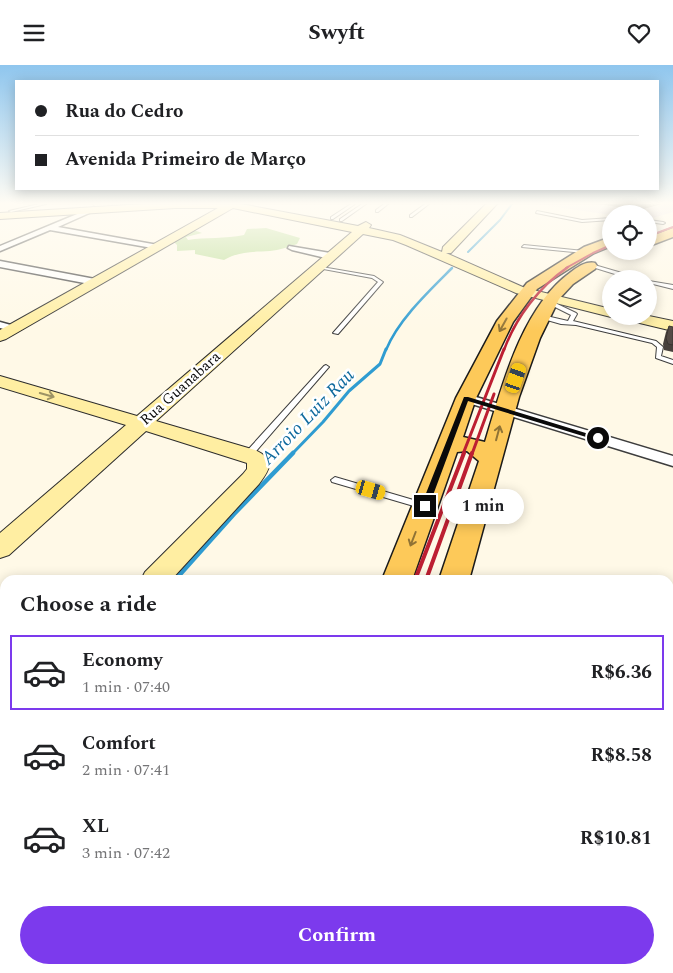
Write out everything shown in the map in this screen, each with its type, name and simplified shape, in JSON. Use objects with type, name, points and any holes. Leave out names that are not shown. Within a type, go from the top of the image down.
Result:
[{"type":"main road","points":[[3,328],[152,246]]},
{"type":"main road","name":"Rua Guanabara","points":[[0,548],[342,246]]},
{"type":"main road","points":[[422,246],[487,278],[530,290]]},
{"type":"main road","points":[[438,246],[503,276],[550,303],[602,312]]},
{"type":"main road","points":[[447,250],[451,246]]},
{"type":"main road","points":[[399,575],[466,398],[505,321],[530,290],[602,253]]},
{"type":"main road","points":[[456,575],[521,362],[550,303],[588,259]]},
{"type":"main road","points":[[550,303],[602,305]]},
{"type":"main road","points":[[657,316],[673,319]]},
{"type":"main road","points":[[657,322],[673,326]]},
{"type":"main road","points":[[0,381],[141,422],[254,459],[258,470],[252,479],[159,575]]},
{"type":"main road","points":[[448,446],[463,443],[471,444],[482,449],[491,459]]},
{"type":"street","points":[[292,248],[324,262]]},
{"type":"street","points":[[0,264],[90,281]]},
{"type":"street","points":[[466,398],[673,461]]},
{"type":"lane","points":[[526,246],[588,259],[615,270]]},
{"type":"lane","points":[[324,262],[374,277],[380,282],[336,333]]},
{"type":"lane","points":[[657,284],[673,287]]},
{"type":"lane","points":[[550,303],[574,314],[570,322]]},
{"type":"lane","points":[[550,303],[561,322],[570,322],[654,342],[660,347],[658,357],[673,363]]},
{"type":"lane","points":[[254,459],[326,367]]},
{"type":"lane","points":[[335,480],[425,506]]},
{"type":"green space","points":[[177,246],[289,246],[270,251],[241,253],[224,260],[195,254],[195,250],[177,251]]},
{"type":"building","points":[[669,326],[673,327],[673,345],[668,344],[666,338]]},
{"type":"waterway","name":"Arroio Luiz Rau","points":[[468,252],[474,246]]},
{"type":"waterway","name":"Arroio Luiz Rau","points":[[386,350],[406,317],[452,268]]},
{"type":"waterway","name":"Arroio Luiz Rau","points":[[292,454],[323,422],[349,391],[380,364],[386,349]]},
{"type":"waterway","name":"Arroio Luiz Rau","points":[[179,575],[234,514],[293,453]]},
{"type":"railway","points":[[566,268],[602,249]]},
{"type":"railway","points":[[504,350],[515,326],[538,293],[568,267]]},
{"type":"railway","points":[[463,454],[504,349]]},
{"type":"railway","points":[[472,454],[494,394]]},
{"type":"railway","points":[[417,575],[464,453]]},
{"type":"railway","points":[[428,575],[472,453]]},
{"type":"route","points":[[425,506],[466,398],[598,438]]}]
